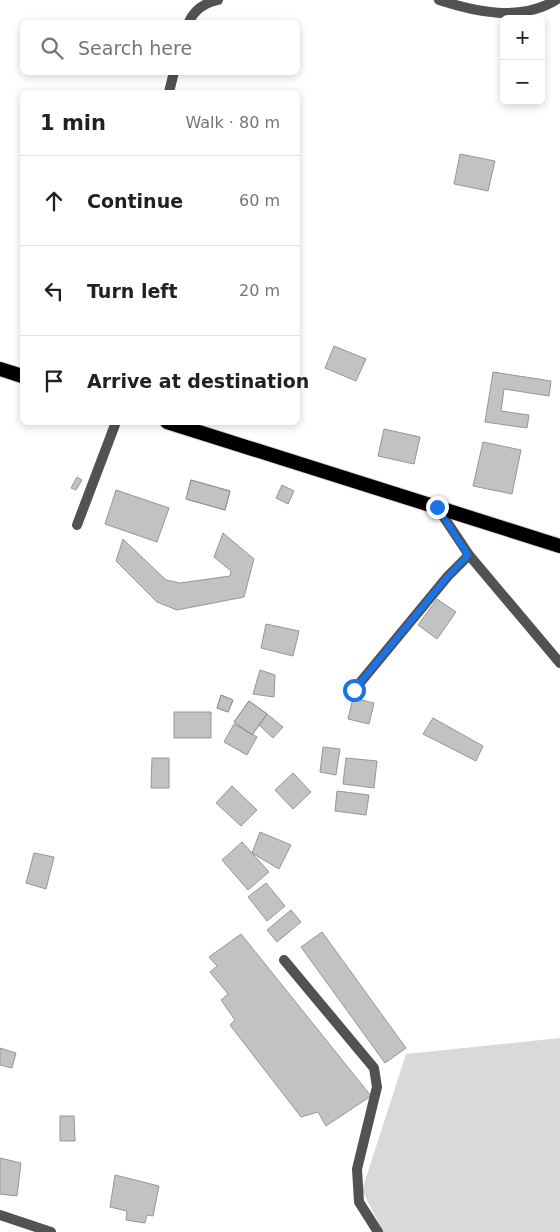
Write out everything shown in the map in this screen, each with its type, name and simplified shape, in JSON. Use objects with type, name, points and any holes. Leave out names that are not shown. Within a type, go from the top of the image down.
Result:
[{"type":"highway","points":[[0,369],[20,375]]},
{"type":"highway","points":[[177,425],[560,546]]},
{"type":"street","points":[[189,20],[192,15],[209,2],[218,0]]},
{"type":"street","points":[[439,0],[468,10],[503,13],[541,9],[556,0]]},
{"type":"street","points":[[170,90],[173,75]]},
{"type":"street","points":[[77,525],[115,425]]},
{"type":"street","points":[[437,507],[468,555],[560,663]]},
{"type":"street","points":[[354,690],[448,576],[468,555]]},
{"type":"street","points":[[284,960],[374,1068],[377,1087],[357,1169],[359,1202],[378,1232]]},
{"type":"street","points":[[0,1215],[51,1232]]},
{"type":"shaded area","points":[[560,1038],[560,1232],[383,1232],[362,1190],[406,1054]]},
{"type":"building","points":[[460,154],[495,161],[488,191],[454,184]]},
{"type":"building","points":[[334,346],[366,359],[356,381],[325,368]]},
{"type":"building","points":[[493,372],[551,381],[549,396],[504,389],[501,411],[529,415],[527,428],[485,422]]},
{"type":"building","points":[[384,429],[420,437],[414,464],[378,456]]},
{"type":"building","points":[[483,442],[521,450],[512,494],[473,486]]},
{"type":"building","points":[[77,477],[82,480],[76,490],[71,488]]},
{"type":"building","points":[[191,480],[230,491],[225,510],[186,499]]},
{"type":"building","points":[[191,480],[230,491],[225,510],[186,499]]},
{"type":"building","points":[[282,485],[294,491],[288,504],[276,498]]},
{"type":"building","points":[[116,490],[169,508],[157,542],[105,524]]},
{"type":"building","points":[[223,533],[254,559],[244,597],[177,610],[157,602],[116,561],[123,539],[166,580],[180,583],[230,576],[231,571],[214,557]]},
{"type":"building","points":[[437,599],[456,612],[437,639],[418,625]]},
{"type":"building","points":[[266,624],[299,631],[293,656],[261,648]]},
{"type":"building","points":[[260,670],[275,675],[274,697],[253,694]]},
{"type":"building","points":[[221,695],[233,700],[228,712],[217,708]]},
{"type":"building","points":[[221,695],[233,700],[228,712],[217,708]]},
{"type":"building","points":[[353,698],[374,703],[369,724],[348,719]]},
{"type":"building","points":[[249,701],[267,714],[252,735],[234,722]]},
{"type":"building","points":[[249,701],[267,714],[252,735],[234,722]]},
{"type":"building","points":[[174,712],[211,712],[211,738],[174,738]]},
{"type":"building","points":[[267,714],[283,727],[273,738],[259,725]]},
{"type":"building","points":[[433,718],[483,746],[476,761],[423,734]]},
{"type":"building","points":[[234,724],[257,737],[247,755],[224,742]]},
{"type":"building","points":[[323,747],[340,749],[336,775],[320,772]]},
{"type":"building","points":[[152,758],[169,758],[169,788],[151,788]]},
{"type":"building","points":[[346,758],[377,761],[374,788],[343,784]]},
{"type":"building","points":[[293,773],[311,792],[293,809],[275,790]]},
{"type":"building","points":[[232,786],[257,810],[241,826],[216,803]]},
{"type":"building","points":[[337,791],[369,795],[366,815],[335,811]]},
{"type":"building","points":[[260,832],[291,845],[279,869],[252,853]]},
{"type":"building","points":[[242,842],[269,872],[248,890],[222,860]]},
{"type":"building","points":[[34,853],[54,857],[46,889],[26,883]]},
{"type":"building","points":[[266,883],[285,906],[267,921],[248,897]]},
{"type":"building","points":[[291,910],[301,922],[277,942],[267,930]]},
{"type":"building","points":[[322,932],[406,1048],[385,1063],[301,947]]},
{"type":"building","points":[[241,934],[371,1096],[326,1126],[318,1112],[301,1117],[230,1025],[235,1020],[221,1000],[228,994],[210,972],[217,966],[209,957]]},
{"type":"building","points":[[0,1048],[16,1053],[12,1068],[0,1065]]},
{"type":"building","points":[[60,1116],[74,1116],[75,1141],[60,1141]]},
{"type":"building","points":[[0,1158],[21,1163],[17,1196],[0,1194]]},
{"type":"building","points":[[115,1175],[159,1186],[153,1216],[147,1215],[145,1223],[126,1220],[127,1211],[110,1207]]},
{"type":"route","points":[[354,690],[448,576],[468,555],[437,507]]}]
